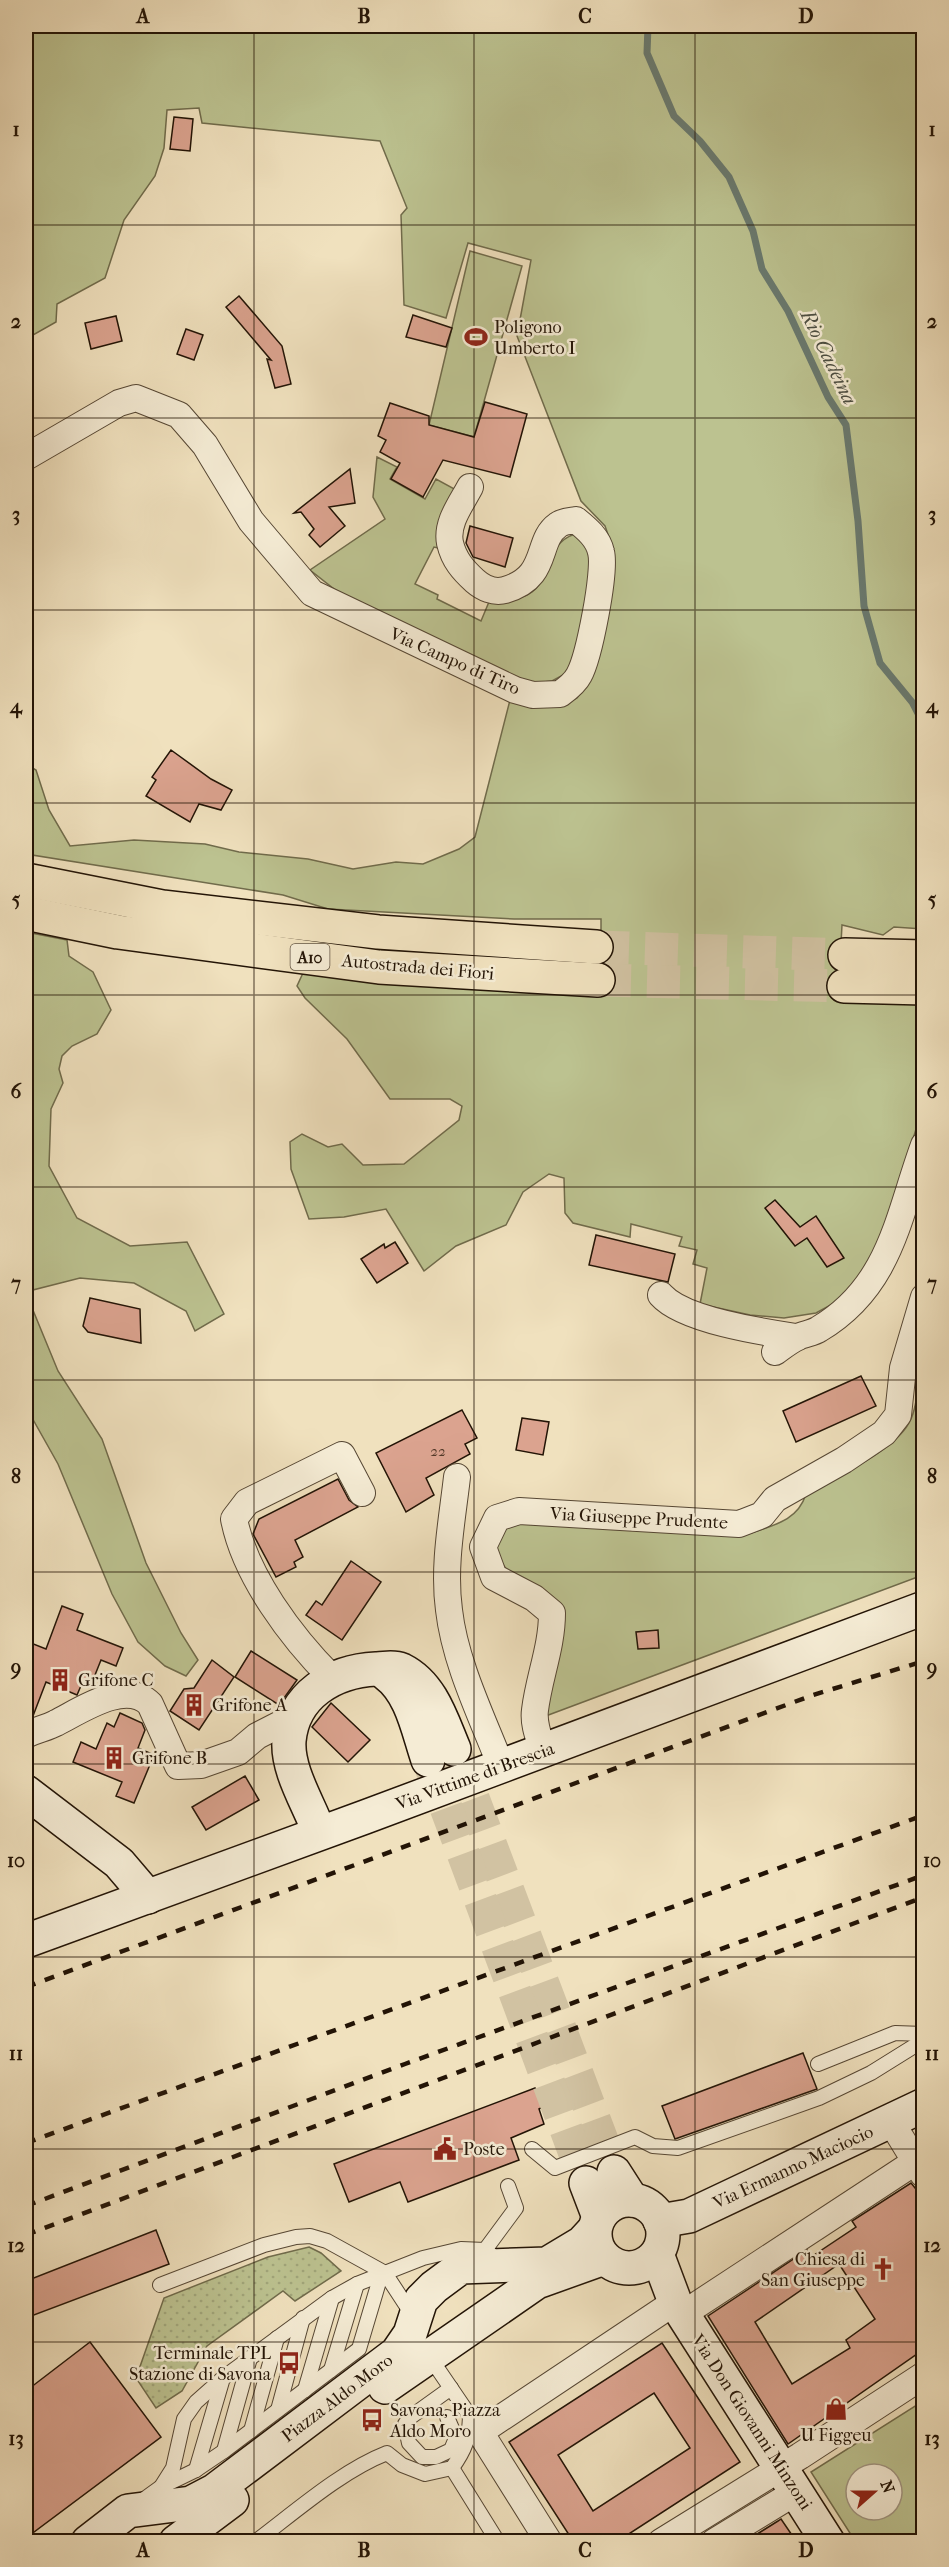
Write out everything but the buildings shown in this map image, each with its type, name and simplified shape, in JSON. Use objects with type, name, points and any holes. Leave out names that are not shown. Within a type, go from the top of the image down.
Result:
[{"type":"highway","name":"Autostrada dei Fiori","points":[[26,880],[162,907],[378,932],[596,947]]},
{"type":"highway","name":"Autostrada dei Fiori","points":[[26,913],[118,932],[379,967],[598,980]]},
{"type":"highway","points":[[844,971],[909,972]]},
{"type":"street","name":"Via Campo di Tiro","points":[[26,457],[119,403],[136,398],[150,401],[179,415],[205,445],[251,521],[312,593],[514,690],[532,695],[560,694],[578,677],[589,646],[602,562],[599,546],[589,530],[576,520],[565,522],[552,531],[539,564],[522,584],[501,591],[482,588],[459,566],[450,542],[451,523],[470,488]]},
{"type":"street","points":[[775,1352],[796,1337],[819,1330],[858,1298],[882,1265],[904,1213],[924,1145]]},
{"type":"street","points":[[661,1295],[681,1310],[762,1332],[796,1337]]},
{"type":"street","name":"Via Giuseppe Prudente","points":[[543,1751],[536,1730],[535,1711],[552,1638],[552,1613],[534,1598],[494,1577],[483,1547],[497,1518],[519,1511],[739,1524],[762,1515],[775,1499],[844,1460],[884,1433],[898,1415],[903,1368],[924,1298]]},
{"type":"street","points":[[333,1678],[310,1657],[286,1625],[254,1574],[237,1535],[234,1519],[247,1502],[342,1455],[362,1493]]},
{"type":"street","points":[[457,1477],[447,1581],[449,1611],[456,1643],[501,1766]]},
{"type":"street","name":"Via Vittime di Brescia","points":[[26,1941],[924,1608]]},
{"type":"street","points":[[319,1832],[292,1766],[289,1744],[296,1716],[313,1690],[346,1672],[379,1670],[391,1666],[403,1671],[430,1694],[441,1755]]},
{"type":"street","points":[[26,1735],[54,1725],[102,1699],[131,1695],[143,1697],[150,1704],[178,1766],[201,1765],[238,1752],[257,1736],[296,1716]]},
{"type":"street","points":[[26,1792],[119,1863],[148,1897]]},
{"type":"street","name":"Via Ermanno Maciocio","points":[[660,2221],[699,2211],[924,2105]]},
{"type":"street","points":[[549,2541],[475,2424],[679,2308],[921,2163],[890,2120]]},
{"type":"street","points":[[600,2178],[632,2200],[649,2206],[660,2221],[663,2232],[617,2246],[600,2178]]},
{"type":"street","points":[[617,2246],[613,2204],[632,2200]]},
{"type":"street","name":"Piazza Aldo Moro","points":[[128,2511],[191,2504],[214,2491],[397,2353],[406,2343],[421,2300],[461,2267],[493,2257],[547,2264],[582,2243],[617,2246]]},
{"type":"street","name":"Via Don Giovanni Minzoni","points":[[617,2246],[679,2308],[828,2541]]},
{"type":"street","name":"Piazza Aldo Moro","points":[[176,2541],[429,2356],[537,2282],[617,2246]]},
{"type":"street","points":[[714,2541],[788,2480],[924,2375]]},
{"type":"street","points":[[661,2541],[788,2480]]},
{"type":"street","points":[[88,2541],[128,2511]]},
{"type":"lane","points":[[818,2064],[894,2033],[924,2034]]},
{"type":"lane","points":[[532,2150],[555,2168],[635,2137],[653,2146],[678,2148],[819,2098],[871,2073],[924,2040]]},
{"type":"lane","points":[[161,2487],[173,2468],[184,2419],[196,2402],[223,2378],[303,2318],[357,2284],[423,2258],[461,2249],[493,2257],[516,2208],[508,2186]]},
{"type":"lane","points":[[160,2285],[264,2246],[296,2237],[310,2236],[327,2241],[383,2274],[414,2318]]},
{"type":"lane","points":[[128,2511],[161,2487],[196,2470],[224,2451],[359,2349],[383,2274]]},
{"type":"lane","points":[[331,2370],[357,2284]]},
{"type":"lane","points":[[305,2390],[332,2298]]},
{"type":"lane","points":[[278,2410],[303,2318]]},
{"type":"lane","points":[[251,2431],[277,2338]]},
{"type":"lane","points":[[255,2541],[375,2458],[387,2454],[402,2465],[425,2474],[452,2468],[465,2450],[475,2424],[429,2356]]},
{"type":"lane","points":[[224,2451],[250,2358]]},
{"type":"lane","points":[[196,2470],[223,2378]]},
{"type":"lane","points":[[393,2457],[405,2424],[412,2416],[451,2388]]},
{"type":"lane","points":[[405,2424],[409,2443],[422,2457],[436,2457],[451,2450],[456,2438],[447,2417]]},
{"type":"lane","points":[[452,2468],[498,2541]]},
{"type":"green space","points":[[26,26],[923,26],[923,929],[894,927],[883,935],[842,925],[838,999],[923,1003],[923,1106],[878,1255],[840,1300],[816,1313],[784,1318],[750,1315],[700,1304],[707,1268],[693,1264],[697,1250],[679,1246],[682,1237],[631,1224],[630,1237],[573,1223],[565,1213],[564,1178],[549,1174],[523,1192],[506,1225],[456,1246],[424,1271],[386,1209],[344,1217],[309,1219],[291,1169],[290,1142],[302,1134],[328,1147],[342,1144],[363,1165],[404,1164],[459,1120],[462,1106],[450,1099],[390,1099],[347,1039],[305,998],[297,986],[303,973],[601,989],[601,919],[514,919],[328,909],[283,895],[26,854],[26,764],[36,770],[49,810],[70,846],[134,840],[205,844],[239,852],[308,859],[353,869],[396,862],[423,864],[459,849],[475,837],[510,700],[560,706],[577,698],[592,677],[612,546],[605,526],[581,501],[517,336],[531,260],[468,243],[446,318],[404,305],[401,215],[407,208],[380,141],[202,123],[199,108],[167,110],[164,148],[155,176],[124,220],[105,278],[57,304],[56,322],[26,339]]},
{"type":"green space","name":"Poligono Umberto I","points":[[470,251],[522,266],[474,437],[429,425]]},
{"type":"green space","points":[[377,457],[397,467],[390,479],[425,499],[436,479],[460,492],[443,549],[434,547],[415,584],[438,595],[437,599],[481,621],[491,597],[513,599],[528,594],[538,586],[554,551],[562,541],[575,534],[595,557],[575,662],[567,673],[552,681],[535,683],[496,671],[338,592],[310,570],[385,519],[373,497]]},
{"type":"green space","points":[[26,932],[67,940],[69,956],[93,972],[111,1010],[97,1034],[72,1046],[62,1056],[59,1069],[63,1083],[51,1109],[49,1166],[77,1218],[130,1246],[187,1242],[224,1314],[195,1331],[186,1311],[134,1283],[80,1278],[33,1290],[28,1298],[58,1371],[102,1439],[146,1563],[181,1633],[198,1660],[186,1676],[165,1666],[138,1642],[112,1594],[58,1464],[26,1407]]},
{"type":"green space","points":[[923,1341],[923,1575],[543,1717],[562,1625],[507,1571],[499,1555],[497,1541],[506,1529],[526,1520],[751,1533],[777,1524],[797,1510],[806,1494],[880,1452],[904,1430],[914,1410]]},
{"type":"green space","points":[[309,2247],[321,2253],[341,2271],[295,2301],[283,2291],[207,2346],[182,2391],[156,2408],[136,2378],[164,2298],[268,2257]]},
{"type":"green space","points":[[923,2401],[923,2541],[855,2541],[811,2472]]},
{"type":"waterway","name":"Rio Cadeina","points":[[648,26],[647,53],[674,116],[700,141],[729,177],[753,231],[762,269],[788,311],[828,397],[846,425],[858,521],[864,606],[880,663],[912,702],[924,725]]},
{"type":"tunnel","points":[[596,947],[845,955]]},
{"type":"tunnel","points":[[598,980],[844,986]]},
{"type":"tunnel","points":[[456,1753],[614,2172]]},
{"type":"tunnel","points":[[429,1762],[586,2183]]},
{"type":"railway","points":[[26,1987],[813,1695],[924,1661]]},
{"type":"railway","points":[[26,2143],[924,1815]]},
{"type":"railway","points":[[26,2206],[405,2064],[924,1875]]},
{"type":"railway","points":[[26,2235],[924,1897]]},
{"type":"place","name":"Poligono Umberto I","points":[[476,337]]},
{"type":"place","name":"Grifone C","points":[[60,1680]]},
{"type":"place","name":"Grifone A","points":[[194,1705]]},
{"type":"place","name":"Grifone B","points":[[114,1758]]},
{"type":"place","name":"Poste","points":[[445,2149]]},
{"type":"place","name":"Chiesa di San Giuseppe","points":[[883,2269]]},
{"type":"place","name":"Terminale TPL Stazione di Savona","points":[[289,2363]]},
{"type":"place","name":"U Figgeu","points":[[836,2409]]},
{"type":"place","name":"Savona, Piazza Aldo Moro","points":[[372,2420]]}]
